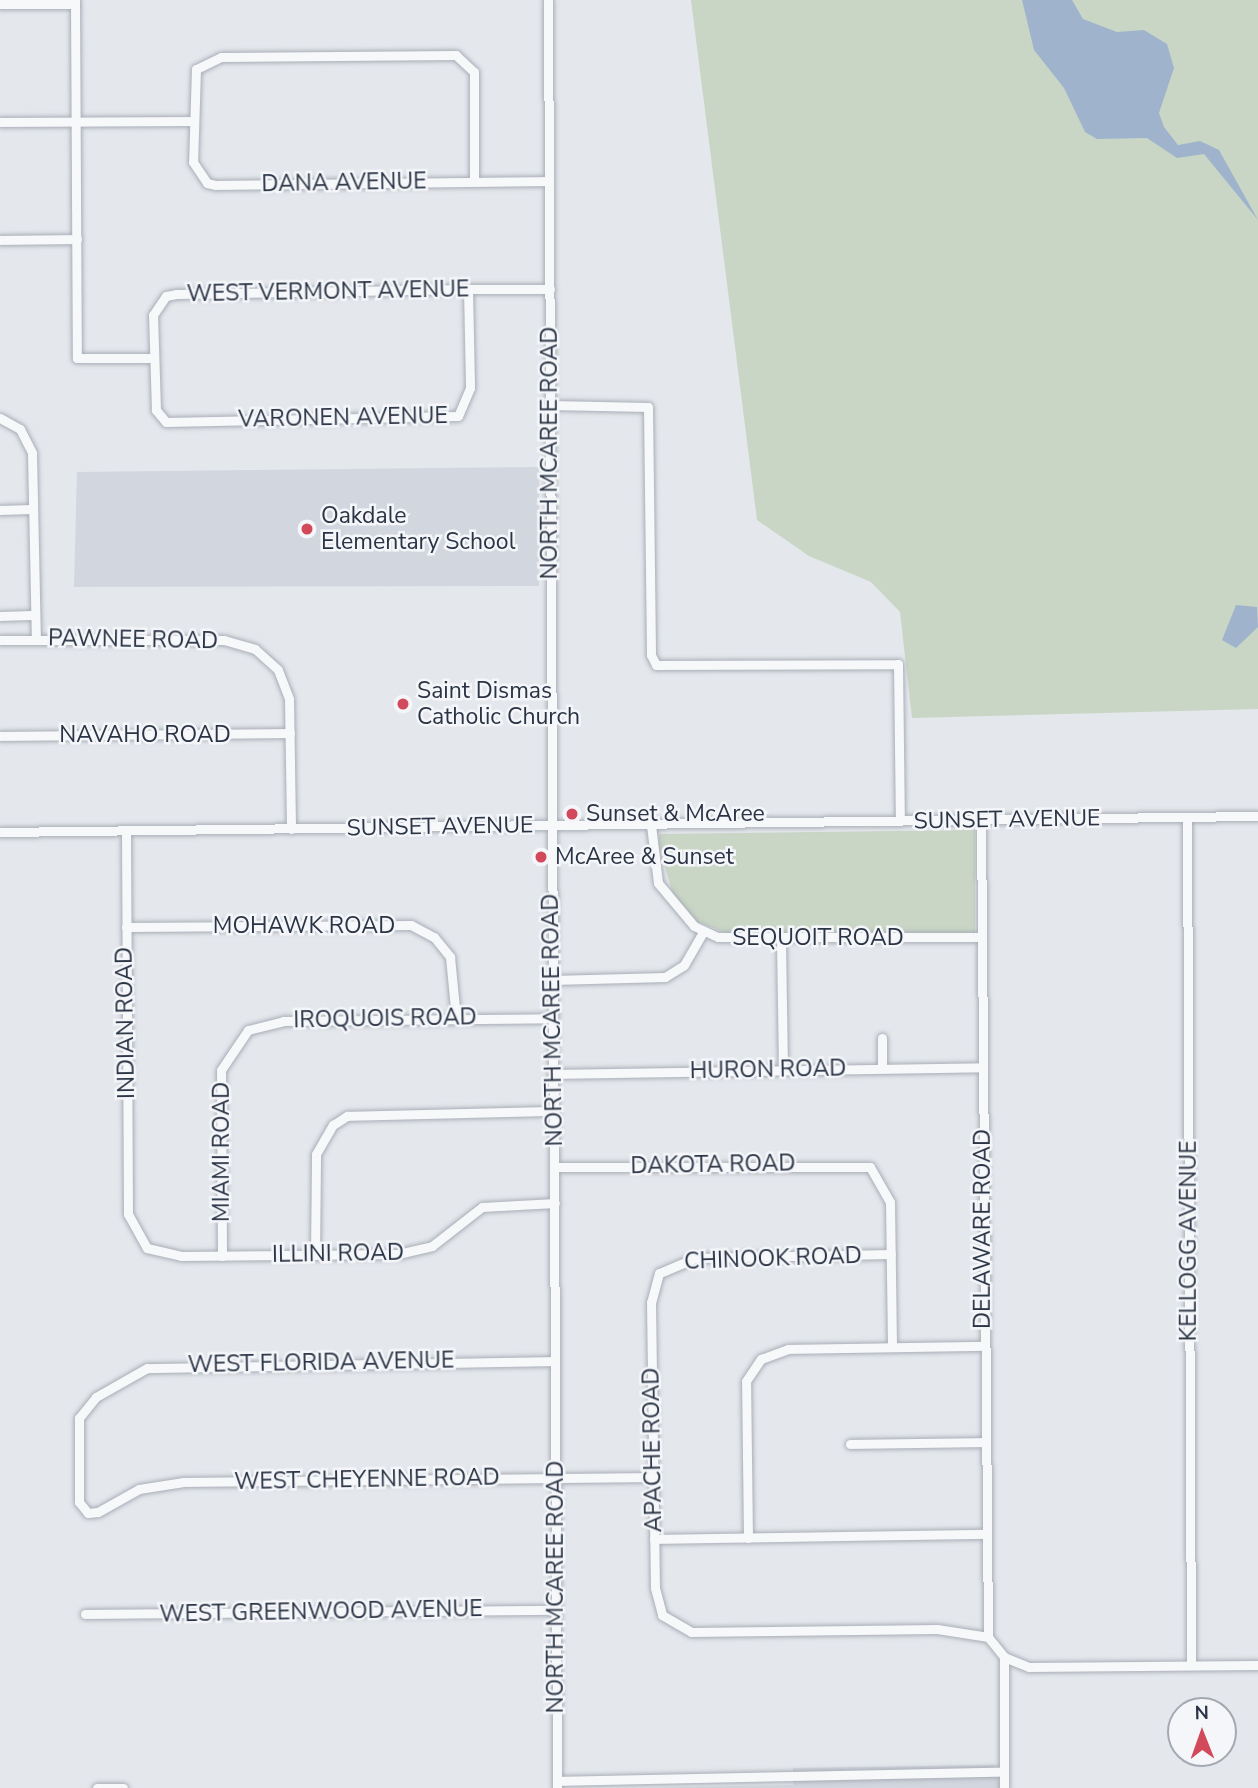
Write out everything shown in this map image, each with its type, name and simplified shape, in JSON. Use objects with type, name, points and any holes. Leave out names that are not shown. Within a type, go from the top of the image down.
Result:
[{"type":"street","name":"NORTH MCAREE ROAD","points":[[548,0],[557,1784]]},
{"type":"street","points":[[0,4],[75,2],[77,358],[154,358]]},
{"type":"street","points":[[0,122],[193,121],[196,69],[210,58],[464,59],[474,72],[474,181]]},
{"type":"street","name":"DANA AVENUE","points":[[193,121],[193,162],[207,183],[549,181]]},
{"type":"street","points":[[0,240],[77,239]]},
{"type":"street","name":"VARONEN AVENUE","points":[[154,358],[156,410],[166,422],[452,418],[468,401],[468,289]]},
{"type":"street","name":"WEST VERMONT AVENUE","points":[[154,358],[155,305],[166,296],[550,289]]},
{"type":"street","points":[[550,405],[641,403],[650,413],[651,655],[656,665],[894,662],[901,675],[900,821]]},
{"type":"street","points":[[0,418],[28,440],[32,509],[31,615],[36,638]]},
{"type":"street","points":[[0,510],[32,509]]},
{"type":"street","points":[[0,615],[31,615]]},
{"type":"street","name":"PAWNEE ROAD","points":[[0,639],[224,640],[267,657],[286,684],[290,733]]},
{"type":"street","points":[[290,733],[291,829]]},
{"type":"street","name":"NAVAHO ROAD","points":[[0,736],[290,733]]},
{"type":"street","name":"SUNSET AVENUE","points":[[0,832],[1258,816]]},
{"type":"street","name":"KELLOGG AVENUE","points":[[1187,817],[1191,1665]]},
{"type":"street","name":"DELAWARE ROAD","points":[[981,820],[985,1534],[988,1637]]},
{"type":"street","points":[[651,825],[658,883],[704,931]]},
{"type":"street","name":"INDIAN ROAD","points":[[126,831],[128,1214]]},
{"type":"street","name":"MOHAWK ROAD","points":[[125,927],[411,925],[434,937],[450,957],[456,1018]]},
{"type":"street","name":"SEQUOIT ROAD","points":[[552,980],[665,977],[684,965],[704,931],[737,941],[982,937]]},
{"type":"street","points":[[781,941],[783,1070]]},
{"type":"street","name":"IROQUOIS ROAD","points":[[229,1050],[265,1023],[553,1017]]},
{"type":"street","points":[[882,1038],[883,1068]]},
{"type":"street","name":"MIAMI ROAD","points":[[222,1256],[221,1070],[229,1050]]},
{"type":"street","name":"HURON ROAD","points":[[554,1074],[982,1067]]},
{"type":"street","points":[[315,1255],[316,1154],[333,1125],[364,1112],[554,1111]]},
{"type":"street","name":"DAKOTA ROAD","points":[[555,1167],[870,1167],[888,1192],[891,1254]]},
{"type":"street","name":"ILLINI ROAD","points":[[128,1214],[135,1234],[155,1252],[222,1256],[315,1255],[414,1252],[482,1207],[555,1203]]},
{"type":"street","points":[[891,1254],[892,1347]]},
{"type":"street","name":"CHINOOK ROAD","points":[[659,1273],[695,1258],[891,1254]]},
{"type":"street","name":"APACHE ROAD","points":[[659,1273],[651,1302],[654,1539],[657,1604],[671,1623],[691,1632],[937,1629],[988,1637]]},
{"type":"street","points":[[748,1538],[746,1381],[761,1359],[788,1349],[984,1346]]},
{"type":"street","name":"WEST FLORIDA AVENUE","points":[[88,1513],[77,1493],[77,1429],[96,1397],[129,1375],[169,1364],[554,1361]]},
{"type":"street","points":[[850,1444],[985,1442]]},
{"type":"street","name":"WEST CHEYENNE ROAD","points":[[88,1513],[139,1489],[183,1482],[653,1476]]},
{"type":"street","points":[[654,1539],[985,1534]]},
{"type":"street","name":"WEST GREENWOOD AVENUE","points":[[85,1614],[556,1610]]},
{"type":"street","points":[[988,1637],[1004,1657],[1029,1667],[1258,1665]]},
{"type":"street","points":[[1004,1657],[1004,1788]]},
{"type":"street","points":[[557,1784],[1002,1772]]},
{"type":"street","points":[[97,1788],[123,1788]]},
{"type":"shaded area","name":"Oakdale Elementary School","points":[[539,467],[539,586],[74,587],[77,472]]},
{"type":"shaded area","points":[[994,1765],[1003,1788],[631,1788],[793,1785],[793,1768]]},
{"type":"green space","points":[[691,0],[1258,0],[1258,709],[912,718],[900,612],[871,582],[809,556],[757,520]]},
{"type":"green space","points":[[975,830],[975,933],[736,937],[696,921],[673,894],[658,844],[660,834]]},
{"type":"water","points":[[1022,0],[1072,0],[1083,19],[1117,32],[1144,30],[1167,44],[1174,68],[1159,113],[1164,127],[1178,145],[1200,141],[1219,150],[1258,220],[1204,154],[1177,158],[1147,138],[1097,139],[1085,132],[1064,88],[1034,50]]},
{"type":"water","points":[[1236,605],[1257,607],[1258,627],[1236,648],[1222,640]]},
{"type":"place","name":"Oakdale Elementary School","points":[[307,529]]},
{"type":"place","name":"Saint Dismas Catholic Church","points":[[403,704]]},
{"type":"place","name":"Sunset & McAree","points":[[572,814]]},
{"type":"place","name":"McAree & Sunset","points":[[541,857]]}]
